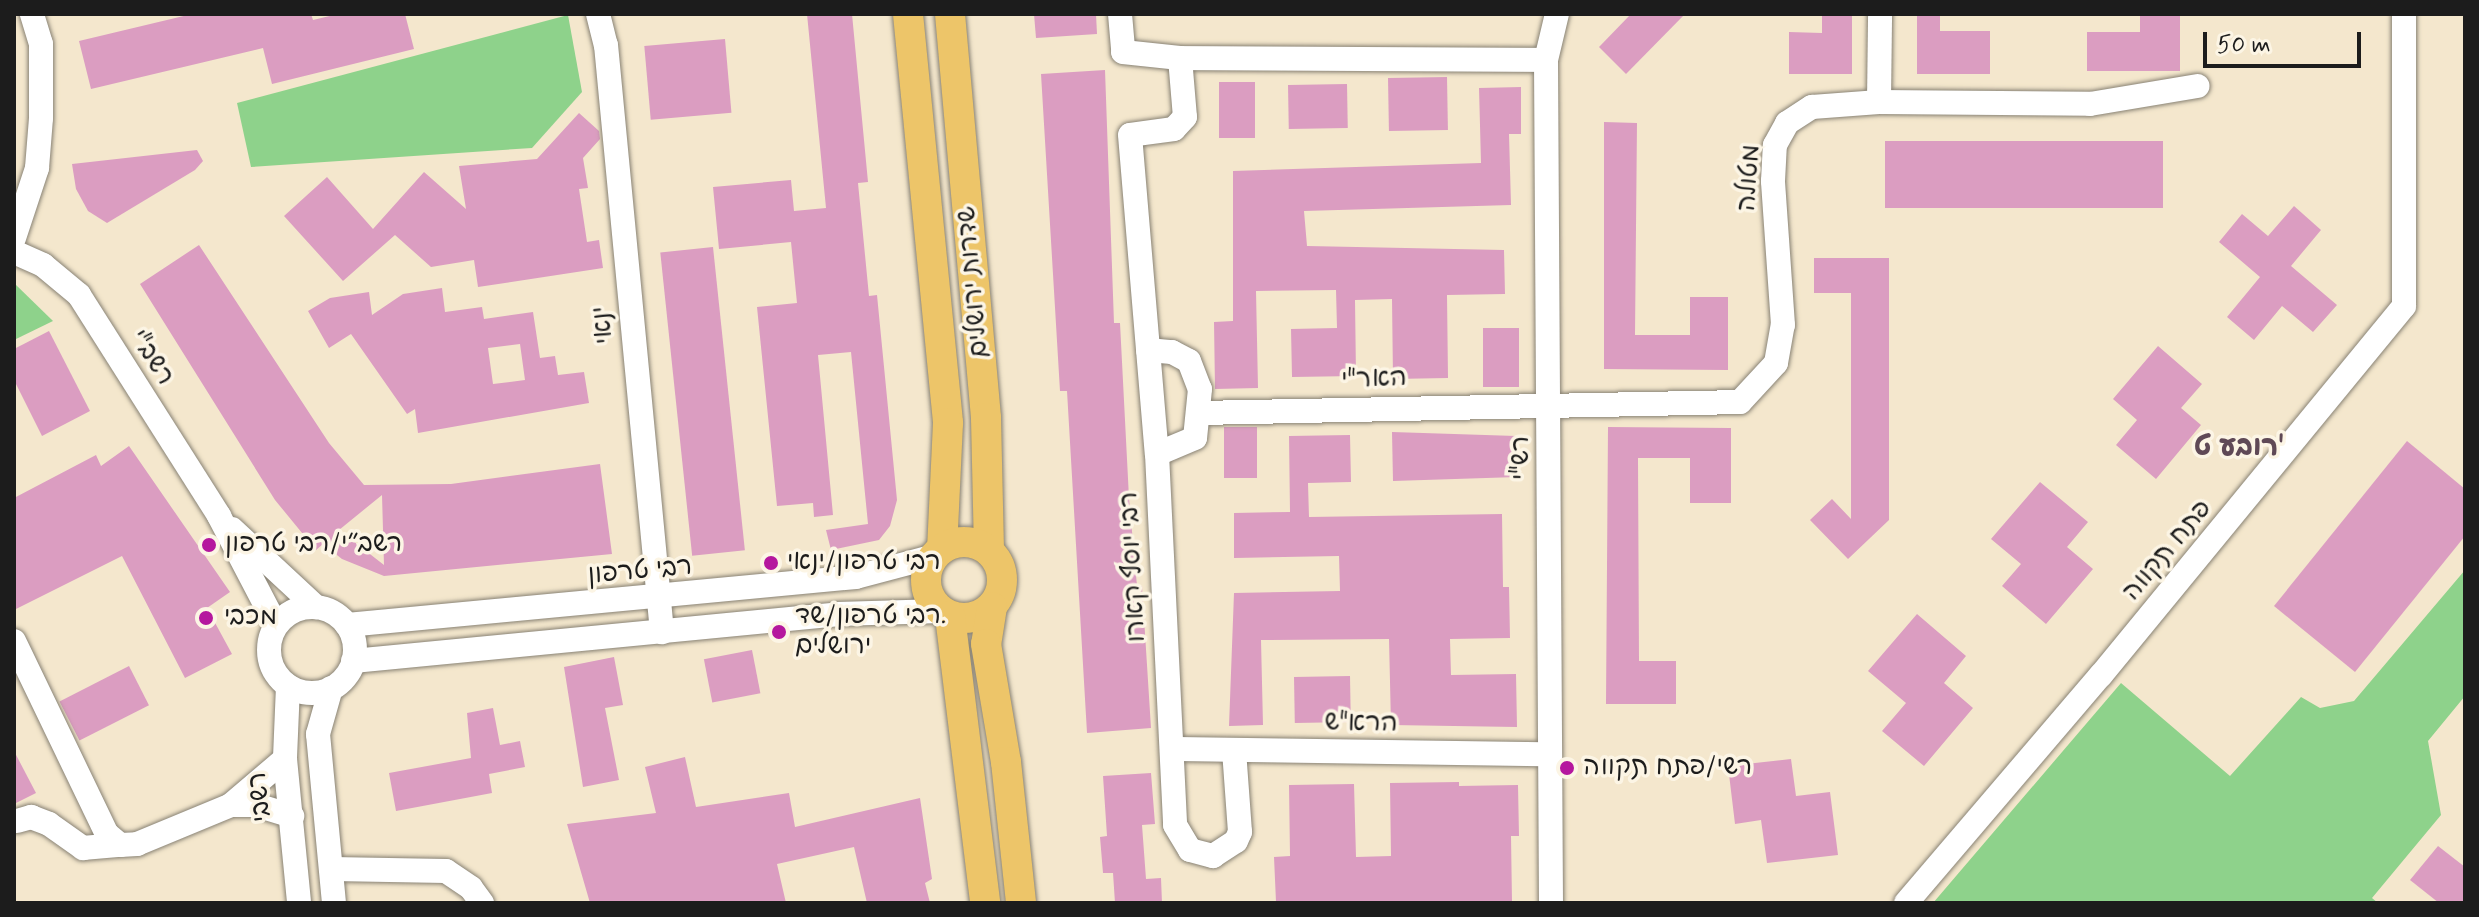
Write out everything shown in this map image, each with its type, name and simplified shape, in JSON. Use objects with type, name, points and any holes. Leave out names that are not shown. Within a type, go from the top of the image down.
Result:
[{"type":"main road","name":"שדרות ירושלים","points":[[908,14],[948,423],[938,552]]},
{"type":"main road","name":"שדרות ירושלים","points":[[950,14],[986,418],[989,551]]},
{"type":"main road","points":[[985,903],[946,613],[926,584],[938,552],[960,542],[989,551],[1002,574],[1001,592],[992,607],[986,644],[1006,762],[1021,903]]},
{"type":"main road","points":[[946,613],[972,617],[992,607]]},
{"type":"street","points":[[14,238],[37,168],[41,44],[32,14]]},
{"type":"street","name":"ינאי","points":[[598,14],[606,45],[662,632]]},
{"type":"street","points":[[1120,14],[1123,52],[1180,58],[1546,60]]},
{"type":"street","name":"רש\"י","points":[[1551,903],[1551,402],[1546,60],[1557,14]]},
{"type":"street","points":[[1879,102],[1880,14]]},
{"type":"street","name":"פתח תקווה","points":[[1906,903],[2331,399],[2404,306],[2404,14]]},
{"type":"street","name":"רבי יוסף קארו","points":[[1180,58],[1185,117],[1174,129],[1130,135],[1157,454],[1172,749],[1180,839],[1190,850],[1213,856],[1228,849],[1240,832],[1234,750]]},
{"type":"street","name":"מטולה","points":[[1551,402],[1705,406],[1740,402],[1760,383],[1776,363],[1783,325],[1777,270],[1775,145],[1787,123],[1812,107],[1879,102],[2090,104],[2197,86]]},
{"type":"street","name":"רשב\"י","points":[[14,252],[43,265],[79,295],[219,516],[276,625]]},
{"type":"street","points":[[1148,350],[1172,352],[1189,361],[1200,389],[1195,438],[1157,454]]},
{"type":"street","name":"האר\"י","points":[[1199,413],[1551,402]]},
{"type":"street","name":"רשב\"י","points":[[219,516],[316,607]]},
{"type":"street","name":"רבי טרפון","points":[[347,625],[659,599],[856,577],[938,552]]},
{"type":"street","points":[[331,688],[311,693],[288,686],[271,665],[269,651],[276,625],[293,611],[316,607],[347,625],[353,661]]},
{"type":"street","points":[[334,903],[318,734],[331,688],[353,661],[837,614],[946,613]]},
{"type":"street","points":[[14,641],[107,834],[120,845]]},
{"type":"street","name":"רשבי","points":[[288,686],[285,759],[299,903]]},
{"type":"street","name":"הרא\"ש","points":[[1172,749],[1549,754]]},
{"type":"street","points":[[17,821],[31,817],[49,824],[83,848],[137,844],[231,805],[285,759]]},
{"type":"street","points":[[231,805],[256,805],[292,816]]},
{"type":"street","points":[[332,869],[446,871],[471,888],[482,903]]},
{"type":"green space","points":[[568,15],[582,92],[532,148],[251,167],[237,103]]},
{"type":"green space","points":[[14,283],[53,321],[14,340]]},
{"type":"green space","points":[[2465,570],[2465,696],[2428,741],[2441,815],[2372,898],[2378,903],[1933,903],[2121,683],[2230,776],[2301,697],[2320,708],[2354,701]]},
{"type":"building","points":[[192,14],[311,14],[313,20],[338,14],[405,14],[414,49],[272,84],[263,48],[91,89],[79,41]]},
{"type":"building","points":[[807,14],[852,14],[868,182],[858,183],[869,296],[877,295],[897,500],[890,526],[879,540],[831,550],[826,530],[868,524],[851,352],[818,355],[833,515],[814,517],[813,503],[777,506],[757,307],[797,303],[791,242],[719,249],[713,187],[791,180],[794,211],[826,208]]},
{"type":"building","points":[[1034,14],[1096,14],[1097,34],[1036,38]]},
{"type":"building","points":[[1631,14],[1685,14],[1626,74],[1599,47]]},
{"type":"building","points":[[1822,14],[1852,14],[1852,74],[1789,74],[1789,32],[1822,33]]},
{"type":"building","points":[[1917,14],[1940,14],[1940,31],[1990,31],[1990,74],[1917,74]]},
{"type":"building","points":[[2140,14],[2180,14],[2180,71],[2087,71],[2087,32],[2140,32]]},
{"type":"building","points":[[725,39],[731,113],[651,120],[644,46]]},
{"type":"building","points":[[1105,70],[1114,323],[1120,323],[1129,498],[1137,586],[1142,586],[1151,728],[1087,733],[1067,391],[1060,391],[1041,74]]},
{"type":"building","points":[[1447,77],[1448,130],[1389,131],[1388,78]]},
{"type":"building","points":[[1219,82],[1255,82],[1255,138],[1219,138]]},
{"type":"building","points":[[1347,84],[1348,128],[1289,129],[1288,85]]},
{"type":"building","points":[[1521,87],[1521,134],[1509,134],[1511,205],[1304,211],[1307,246],[1504,250],[1505,294],[1447,295],[1448,378],[1393,379],[1392,299],[1355,300],[1356,376],[1292,377],[1291,329],[1337,328],[1336,290],[1256,291],[1258,388],[1215,389],[1214,322],[1233,321],[1233,171],[1481,163],[1479,88]]},
{"type":"building","points":[[579,113],[599,131],[600,139],[583,158],[588,188],[579,189],[587,242],[599,240],[603,268],[478,287],[474,260],[431,267],[395,235],[343,281],[284,216],[327,177],[373,229],[424,172],[466,209],[459,166],[537,159]]},
{"type":"building","points":[[1604,122],[1637,123],[1635,335],[1690,335],[1690,297],[1728,297],[1728,370],[1604,369]]},
{"type":"building","points":[[1885,141],[2163,141],[2163,208],[1885,208]]},
{"type":"building","points":[[197,150],[203,161],[195,170],[107,223],[88,211],[76,189],[72,164]]},
{"type":"building","points":[[2294,206],[2321,230],[2291,266],[2337,305],[2313,332],[2282,306],[2254,340],[2227,317],[2260,277],[2219,242],[2242,214],[2268,236]]},
{"type":"building","points":[[199,245],[329,443],[364,485],[451,484],[600,464],[612,554],[384,576],[342,559],[323,544],[316,550],[275,500],[140,284]],"holes":[[[382,495],[384,565],[339,530]]]},
{"type":"building","points":[[713,247],[745,550],[692,556],[660,253]]},
{"type":"building","points":[[1814,258],[1889,258],[1889,520],[1848,559],[1810,520],[1832,499],[1851,519],[1851,293],[1814,293]]},
{"type":"building","points":[[442,288],[445,312],[482,307],[484,319],[533,312],[540,358],[555,356],[558,375],[584,372],[589,403],[418,433],[415,409],[407,414],[351,334],[329,348],[308,311],[330,298],[369,292],[372,315],[403,294]],"holes":[[[520,344],[525,380],[493,384],[488,348]]]},
{"type":"building","points":[[1483,328],[1519,328],[1519,387],[1483,387]]},
{"type":"building","points":[[49,331],[90,411],[42,436],[14,380],[14,349]]},
{"type":"building","points":[[2158,346],[2202,384],[2181,408],[2201,425],[2156,479],[2116,445],[2137,420],[2113,399]]},
{"type":"building","points":[[1224,427],[1257,427],[1257,478],[1224,478]]},
{"type":"building","points":[[1608,427],[1731,428],[1731,503],[1690,503],[1690,458],[1638,458],[1639,661],[1676,661],[1676,704],[1606,704]]},
{"type":"building","points":[[1392,432],[1516,436],[1517,477],[1393,481]]},
{"type":"building","points":[[1350,435],[1351,482],[1308,483],[1309,517],[1502,514],[1503,587],[1509,587],[1510,638],[1450,639],[1451,675],[1516,674],[1517,727],[1391,725],[1389,639],[1261,640],[1263,725],[1229,726],[1234,593],[1340,591],[1339,556],[1234,558],[1234,513],[1290,512],[1289,436]]},
{"type":"building","points":[[2407,441],[2465,489],[2465,536],[2355,672],[2274,606]]},
{"type":"building","points":[[129,446],[230,592],[207,608],[232,654],[185,678],[122,556],[14,610],[14,498],[96,455],[101,466]]},
{"type":"building","points":[[2040,482],[2088,522],[2067,547],[2093,569],[2046,624],[2002,586],[2021,564],[1991,539]]},
{"type":"building","points":[[1917,614],[1966,656],[1944,683],[1973,708],[1924,766],[1882,731],[1906,703],[1868,671]]},
{"type":"building","points":[[752,650],[760,693],[712,703],[704,659]]},
{"type":"building","points":[[614,657],[623,705],[605,708],[619,780],[583,787],[564,667]]},
{"type":"building","points":[[129,666],[149,705],[79,741],[60,701]]},
{"type":"building","points":[[1350,676],[1351,722],[1295,723],[1294,677]]},
{"type":"building","points":[[493,708],[500,745],[520,741],[525,767],[489,774],[492,793],[396,811],[389,773],[471,758],[467,713]]},
{"type":"building","points":[[14,751],[36,793],[14,804]]},
{"type":"building","points":[[685,757],[696,807],[789,793],[795,827],[920,798],[932,879],[925,883],[930,903],[867,903],[854,847],[777,864],[786,903],[590,903],[567,824],[656,813],[645,767]]},
{"type":"building","points":[[1791,759],[1796,796],[1830,792],[1838,855],[1767,863],[1761,820],[1735,824],[1728,766]]},
{"type":"building","points":[[1151,773],[1155,824],[1142,825],[1146,879],[1161,878],[1162,903],[1115,903],[1113,873],[1103,873],[1100,837],[1107,836],[1103,776]]},
{"type":"building","points":[[1459,782],[1459,786],[1518,785],[1519,836],[1511,836],[1512,902],[1276,902],[1274,857],[1290,856],[1289,785],[1354,784],[1356,857],[1391,856],[1390,783]]},
{"type":"building","points":[[2438,846],[2465,867],[2465,903],[2439,903],[2410,880]]},
{"type":"place","name":"רשב״י/רבי טרפון","points":[[209,545]]},
{"type":"place","name":"רבי טרפון/ינאי","points":[[771,563]]},
{"type":"place","name":"מכבי","points":[[206,618]]},
{"type":"place","name":"רבי טרפון/שד. ירושלים","points":[[779,632]]},
{"type":"place","name":"רשי/פתח תקווה","points":[[1567,768]]},
{"type":"district","name":"רובע ט'","points":[[2239,448]]}]
